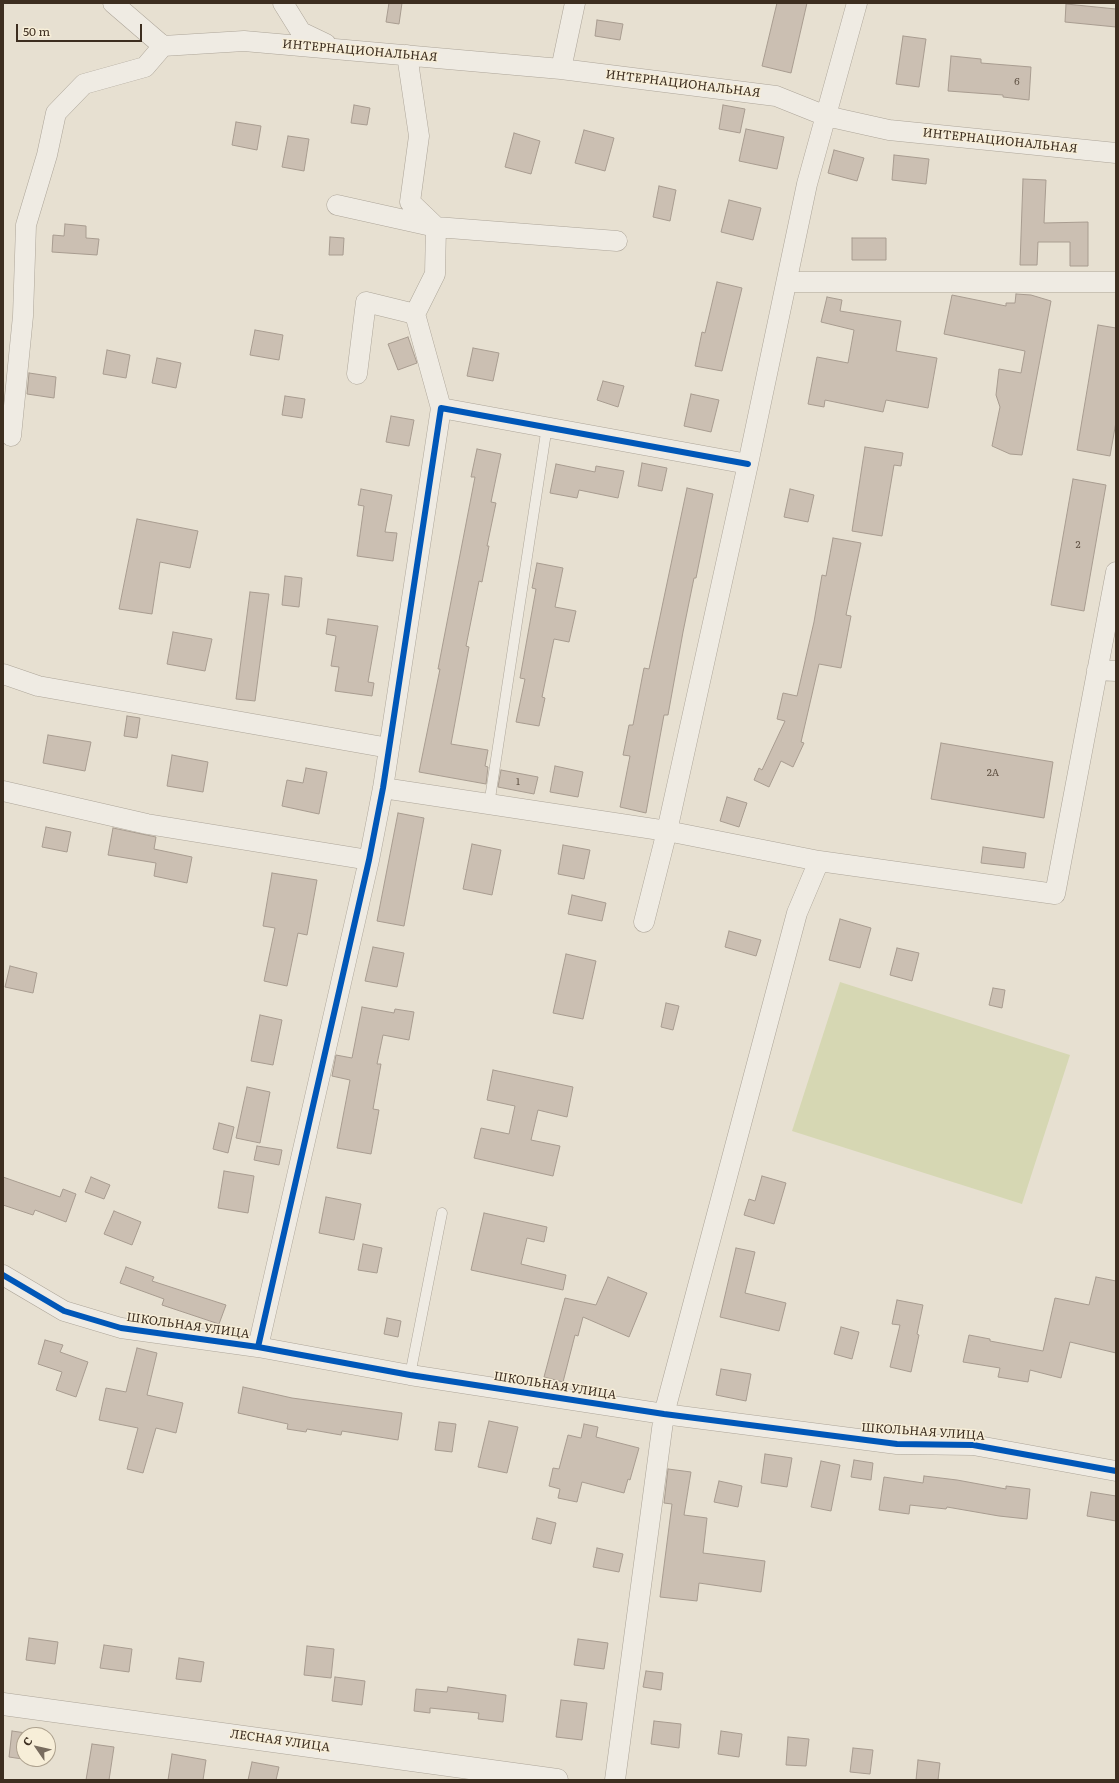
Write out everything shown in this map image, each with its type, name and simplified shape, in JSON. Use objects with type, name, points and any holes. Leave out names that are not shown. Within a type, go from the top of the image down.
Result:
[{"type":"street","points":[[11,436],[23,316],[26,225],[47,155],[56,112],[84,84],[145,68],[163,46],[113,3]]},
{"type":"street","points":[[282,3],[301,32],[335,49]]},
{"type":"street","points":[[560,69],[575,3]]},
{"type":"street","points":[[644,922],[667,830],[748,464],[807,184],[857,3]]},
{"type":"street","name":"ИНТЕРНАЦИОНАЛЬНАЯ","points":[[163,46],[244,41],[560,69],[776,96],[826,116],[889,130],[1116,153]]},
{"type":"street","points":[[258,1347],[370,860],[383,788],[441,408],[415,314],[435,274],[436,227],[410,202],[418,136],[407,55]]},
{"type":"street","points":[[337,205],[436,227],[617,241]]},
{"type":"street","points":[[787,282],[1116,282]]},
{"type":"street","points":[[357,374],[366,302],[415,314]]},
{"type":"street","points":[[441,408],[748,464]]},
{"type":"street","points":[[383,788],[489,805],[667,830],[818,861],[1055,894],[1106,671],[1116,572]]},
{"type":"street","points":[[3,674],[38,686],[389,748]]},
{"type":"street","points":[[3,791],[147,824],[370,860]]},
{"type":"street","points":[[615,1780],[664,1414],[797,912],[818,861]]},
{"type":"street","name":"ШКОЛЬНАЯ УЛИЦА","points":[[3,1275],[64,1311],[114,1326],[258,1347],[410,1375],[664,1414],[897,1444],[973,1445],[1116,1471]]},
{"type":"street","name":"ЛЕСНАЯ УЛИЦА","points":[[3,1704],[557,1780]]},
{"type":"lane","points":[[489,805],[546,426]]},
{"type":"lane","points":[[410,1375],[442,1213]]},
{"type":"green space","points":[[840,982],[1070,1055],[1022,1204],[792,1131]]},
{"type":"building","points":[[389,3],[402,3],[399,24],[386,22]]},
{"type":"building","points":[[777,3],[807,3],[791,73],[762,66]]},
{"type":"building","points":[[1066,4],[1116,9],[1116,27],[1065,22]]},
{"type":"building","points":[[597,20],[623,24],[620,40],[595,36]]},
{"type":"building","points":[[903,36],[926,39],[919,87],[896,84]]},
{"type":"building","points":[[951,56],[981,59],[981,63],[1031,67],[1029,100],[1003,97],[1003,95],[948,91]]},
{"type":"building","points":[[354,105],[370,108],[367,125],[351,123]]},
{"type":"building","points":[[723,105],[745,109],[740,133],[719,129]]},
{"type":"building","points":[[236,122],[261,126],[257,150],[232,145]]},
{"type":"building","points":[[746,129],[784,137],[777,169],[739,161]]},
{"type":"building","points":[[584,130],[614,138],[605,171],[575,163]]},
{"type":"building","points":[[514,133],[540,141],[531,174],[505,167]]},
{"type":"building","points":[[288,136],[309,139],[304,171],[282,167]]},
{"type":"building","points":[[834,150],[864,158],[857,181],[828,173]]},
{"type":"building","points":[[894,155],[929,159],[926,184],[892,180]]},
{"type":"building","points":[[1023,179],[1046,180],[1044,223],[1088,222],[1088,266],[1070,266],[1070,242],[1038,242],[1037,265],[1020,265]]},
{"type":"building","points":[[659,186],[676,190],[670,221],[653,217]]},
{"type":"building","points":[[729,200],[761,208],[753,240],[721,232]]},
{"type":"building","points":[[65,224],[86,226],[86,238],[99,239],[97,255],[52,252],[53,235],[64,236]]},
{"type":"building","points":[[330,237],[344,238],[343,255],[329,255]]},
{"type":"building","points":[[852,238],[886,238],[886,260],[852,260]]},
{"type":"building","points":[[717,282],[742,288],[722,371],[695,366],[702,332],[705,333]]},
{"type":"building","points":[[1016,294],[1031,295],[1051,301],[1022,455],[1010,454],[992,446],[1000,407],[996,395],[999,369],[1021,373],[1025,351],[944,334],[952,295],[1006,306],[1006,303],[1015,303]]},
{"type":"building","points":[[827,297],[842,300],[840,311],[901,321],[896,351],[937,358],[928,408],[886,400],[883,412],[825,400],[824,407],[808,404],[817,357],[848,363],[854,330],[821,322]]},
{"type":"building","points":[[1098,325],[1116,328],[1116,422],[1110,456],[1077,450]]},
{"type":"building","points":[[255,330],[283,335],[279,360],[250,355]]},
{"type":"building","points":[[408,337],[417,363],[398,370],[388,344]]},
{"type":"building","points":[[473,348],[499,353],[493,381],[467,376]]},
{"type":"building","points":[[107,350],[130,355],[126,378],[103,374]]},
{"type":"building","points":[[157,358],[181,363],[176,388],[152,383]]},
{"type":"building","points":[[29,373],[56,377],[54,398],[27,394]]},
{"type":"building","points":[[603,381],[624,386],[618,407],[597,400]]},
{"type":"building","points":[[691,394],[719,400],[711,432],[684,426]]},
{"type":"building","points":[[285,396],[305,399],[302,418],[282,415]]},
{"type":"building","points":[[391,416],[414,420],[409,446],[386,442]]},
{"type":"building","points":[[865,447],[903,453],[901,466],[894,465],[882,536],[852,531]]},
{"type":"building","points":[[477,449],[501,454],[491,502],[496,503],[487,546],[489,546],[482,582],[479,581],[466,646],[469,647],[451,744],[488,750],[485,766],[488,767],[486,784],[419,772],[440,669],[438,669],[475,477],[471,477]]},
{"type":"building","points":[[642,463],[667,468],[662,491],[638,486]]},
{"type":"building","points":[[556,464],[595,472],[596,466],[624,471],[618,498],[579,490],[577,498],[550,493]]},
{"type":"building","points":[[1073,479],[1106,485],[1084,611],[1051,605]]},
{"type":"building","points":[[687,488],[713,494],[696,578],[694,578],[683,632],[668,715],[664,715],[646,813],[620,807],[630,756],[623,755],[629,725],[633,725],[644,668],[649,669]]},
{"type":"building","points":[[361,489],[392,495],[385,532],[397,533],[393,561],[357,556],[364,506],[358,505]]},
{"type":"building","points":[[790,489],[814,495],[808,522],[784,517]]},
{"type":"building","points":[[137,519],[198,531],[190,568],[160,562],[152,614],[119,609]]},
{"type":"building","points":[[833,538],[861,543],[846,615],[851,616],[841,668],[819,664],[801,742],[804,743],[793,767],[781,761],[769,787],[754,780],[759,768],[762,770],[785,721],[777,719],[783,693],[797,696],[814,622],[822,575],[826,576]]},
{"type":"building","points":[[537,563],[563,568],[555,607],[576,611],[569,642],[554,639],[542,697],[545,698],[539,726],[516,722],[525,679],[520,678],[536,589],[532,588]]},
{"type":"building","points":[[285,576],[302,578],[299,607],[282,605]]},
{"type":"building","points":[[250,592],[269,594],[255,701],[236,699]]},
{"type":"building","points":[[328,619],[378,626],[368,682],[374,683],[372,696],[335,691],[339,667],[331,666],[336,636],[326,634]]},
{"type":"building","points":[[173,632],[212,639],[205,671],[167,664]]},
{"type":"building","points":[[127,716],[140,718],[137,738],[124,736]]},
{"type":"building","points":[[48,735],[91,742],[85,771],[43,763]]},
{"type":"building","points":[[941,743],[1053,762],[1044,818],[931,799]]},
{"type":"building","points":[[172,755],[208,762],[203,792],[167,786]]},
{"type":"building","points":[[555,766],[583,772],[578,797],[550,792]]},
{"type":"building","points":[[306,768],[327,772],[319,814],[282,806],[287,780],[303,783]]},
{"type":"building","points":[[501,770],[538,777],[534,794],[498,787]]},
{"type":"building","points":[[727,797],[747,803],[739,827],[720,821]]},
{"type":"building","points":[[398,813],[424,818],[404,926],[377,921]]},
{"type":"building","points":[[46,827],[71,832],[67,852],[42,847]]},
{"type":"building","points":[[113,828],[156,837],[154,849],[192,857],[187,883],[154,876],[156,863],[108,855]]},
{"type":"building","points":[[472,844],[501,850],[492,895],[463,889]]},
{"type":"building","points":[[563,845],[590,850],[584,879],[558,874]]},
{"type":"building","points":[[983,847],[1026,853],[1024,868],[981,863]]},
{"type":"building","points":[[272,873],[317,880],[307,935],[298,933],[287,986],[264,981],[275,928],[263,926]]},
{"type":"building","points":[[572,895],[606,903],[602,921],[568,914]]},
{"type":"building","points":[[840,919],[871,928],[860,968],[829,960]]},
{"type":"building","points":[[729,931],[761,940],[756,956],[725,947]]},
{"type":"building","points":[[373,947],[404,953],[397,987],[365,981]]},
{"type":"building","points":[[897,948],[919,953],[912,981],[890,975]]},
{"type":"building","points":[[566,954],[596,961],[583,1019],[553,1013]]},
{"type":"building","points":[[10,966],[37,973],[33,993],[5,987]]},
{"type":"building","points":[[993,988],[1005,990],[1002,1008],[989,1005]]},
{"type":"building","points":[[666,1003],[679,1006],[673,1030],[661,1027]]},
{"type":"building","points":[[362,1007],[394,1013],[395,1009],[414,1012],[409,1040],[383,1035],[377,1064],[381,1064],[373,1109],[379,1110],[371,1154],[337,1148],[350,1080],[332,1076],[336,1055],[352,1058]]},
{"type":"building","points":[[260,1015],[282,1020],[273,1065],[251,1061]]},
{"type":"building","points":[[493,1070],[573,1087],[567,1117],[538,1110],[531,1140],[560,1146],[553,1176],[474,1158],[481,1128],[509,1134],[515,1106],[487,1100]]},
{"type":"building","points":[[247,1087],[270,1092],[260,1143],[236,1138]]},
{"type":"building","points":[[219,1123],[234,1127],[228,1153],[213,1149]]},
{"type":"building","points":[[257,1146],[282,1150],[279,1165],[254,1160]]},
{"type":"building","points":[[224,1171],[254,1176],[248,1213],[218,1208]]},
{"type":"building","points":[[762,1176],[786,1183],[774,1224],[744,1215],[749,1199],[755,1201]]},
{"type":"building","points":[[3,1177],[60,1197],[63,1189],[76,1194],[66,1222],[35,1210],[33,1215],[3,1205]]},
{"type":"building","points":[[91,1177],[110,1185],[104,1199],[85,1192]]},
{"type":"building","points":[[326,1197],[361,1204],[354,1240],[319,1233]]},
{"type":"building","points":[[114,1211],[141,1222],[132,1245],[104,1234]]},
{"type":"building","points":[[484,1213],[547,1227],[544,1242],[527,1238],[521,1264],[566,1275],[563,1290],[471,1270]]},
{"type":"building","points":[[363,1244],[382,1248],[377,1273],[358,1270]]},
{"type":"building","points":[[736,1248],[755,1252],[745,1293],[786,1303],[779,1331],[720,1317]]},
{"type":"building","points":[[126,1267],[154,1277],[152,1281],[226,1305],[219,1324],[162,1305],[164,1299],[120,1283]]},
{"type":"building","points":[[608,1277],[647,1293],[629,1337],[583,1317],[578,1336],[575,1335],[563,1382],[544,1377],[565,1298],[596,1305]]},
{"type":"building","points":[[1096,1277],[1116,1281],[1116,1353],[1070,1342],[1061,1378],[1030,1370],[1028,1382],[998,1377],[1000,1368],[963,1362],[969,1335],[990,1339],[990,1341],[1043,1351],[1055,1298],[1089,1305]]},
{"type":"building","points":[[897,1300],[923,1305],[917,1334],[919,1335],[911,1372],[890,1367],[900,1325],[892,1324]]},
{"type":"building","points":[[387,1318],[401,1321],[398,1337],[384,1334]]},
{"type":"building","points":[[841,1327],[859,1332],[852,1359],[834,1354]]},
{"type":"building","points":[[45,1340],[63,1345],[60,1352],[88,1362],[76,1397],[56,1390],[62,1372],[38,1364]]},
{"type":"building","points":[[137,1348],[157,1353],[147,1395],[183,1403],[176,1433],[156,1428],[143,1473],[127,1469],[138,1428],[99,1420],[106,1388],[126,1392]]},
{"type":"building","points":[[721,1369],[751,1374],[746,1401],[716,1395]]},
{"type":"building","points":[[243,1387],[292,1398],[402,1413],[398,1440],[342,1431],[341,1435],[307,1429],[306,1432],[287,1429],[288,1424],[238,1413]]},
{"type":"building","points":[[489,1421],[518,1427],[507,1473],[478,1467]]},
{"type":"building","points":[[439,1422],[456,1424],[452,1452],[435,1450]]},
{"type":"building","points":[[584,1424],[598,1427],[596,1437],[639,1448],[630,1480],[628,1479],[624,1493],[582,1482],[577,1502],[558,1498],[560,1489],[549,1486],[553,1468],[559,1469],[568,1435],[581,1438]]},
{"type":"building","points":[[765,1454],[792,1458],[787,1487],[761,1483]]},
{"type":"building","points":[[854,1460],[873,1463],[871,1480],[851,1477]]},
{"type":"building","points":[[821,1461],[840,1465],[831,1511],[811,1507]]},
{"type":"building","points":[[668,1469],[691,1472],[684,1515],[707,1518],[703,1553],[765,1561],[761,1592],[699,1583],[697,1601],[660,1597],[672,1504],[664,1503]]},
{"type":"building","points":[[924,1476],[957,1480],[1006,1489],[1006,1486],[1030,1489],[1027,1519],[947,1507],[946,1509],[910,1505],[909,1514],[879,1510],[884,1477],[923,1483]]},
{"type":"building","points":[[719,1481],[742,1486],[738,1507],[714,1502]]},
{"type":"building","points":[[1091,1492],[1116,1496],[1116,1521],[1087,1516]]},
{"type":"building","points":[[537,1518],[556,1523],[551,1544],[532,1539]]},
{"type":"building","points":[[597,1548],[623,1554],[619,1572],[593,1567]]},
{"type":"building","points":[[29,1638],[58,1642],[55,1664],[26,1660]]},
{"type":"building","points":[[578,1639],[608,1643],[604,1669],[574,1665]]},
{"type":"building","points":[[104,1645],[132,1649],[129,1672],[100,1668]]},
{"type":"building","points":[[307,1646],[334,1649],[331,1678],[304,1675]]},
{"type":"building","points":[[179,1658],[204,1662],[201,1682],[176,1679]]},
{"type":"building","points":[[646,1671],[663,1673],[661,1690],[643,1687]]},
{"type":"building","points":[[335,1677],[365,1681],[362,1705],[332,1701]]},
{"type":"building","points":[[448,1687],[506,1695],[503,1722],[478,1719],[479,1713],[430,1708],[430,1713],[414,1711],[416,1689],[447,1692]]},
{"type":"building","points":[[561,1700],[587,1703],[582,1740],[556,1737]]},
{"type":"building","points":[[654,1721],[681,1724],[679,1748],[651,1744]]},
{"type":"building","points":[[12,1731],[16,1732],[16,1758],[9,1757]]},
{"type":"building","points":[[721,1731],[742,1734],[739,1757],[718,1754]]},
{"type":"building","points":[[788,1737],[809,1739],[806,1766],[786,1765]]},
{"type":"building","points":[[92,1744],[114,1747],[109,1780],[86,1780]]},
{"type":"building","points":[[853,1748],[873,1750],[870,1774],[850,1772]]},
{"type":"building","points":[[172,1754],[206,1760],[203,1780],[168,1780]]},
{"type":"building","points":[[918,1760],[940,1763],[938,1780],[916,1780]]},
{"type":"building","points":[[252,1762],[279,1767],[276,1780],[248,1780]]},
{"type":"cycle path","points":[[258,1347],[369,860],[383,788],[441,408],[748,464]]},
{"type":"cycle path","points":[[3,1275],[64,1311],[121,1328],[258,1347],[410,1375],[664,1414],[897,1444],[973,1445],[1116,1471]]}]
